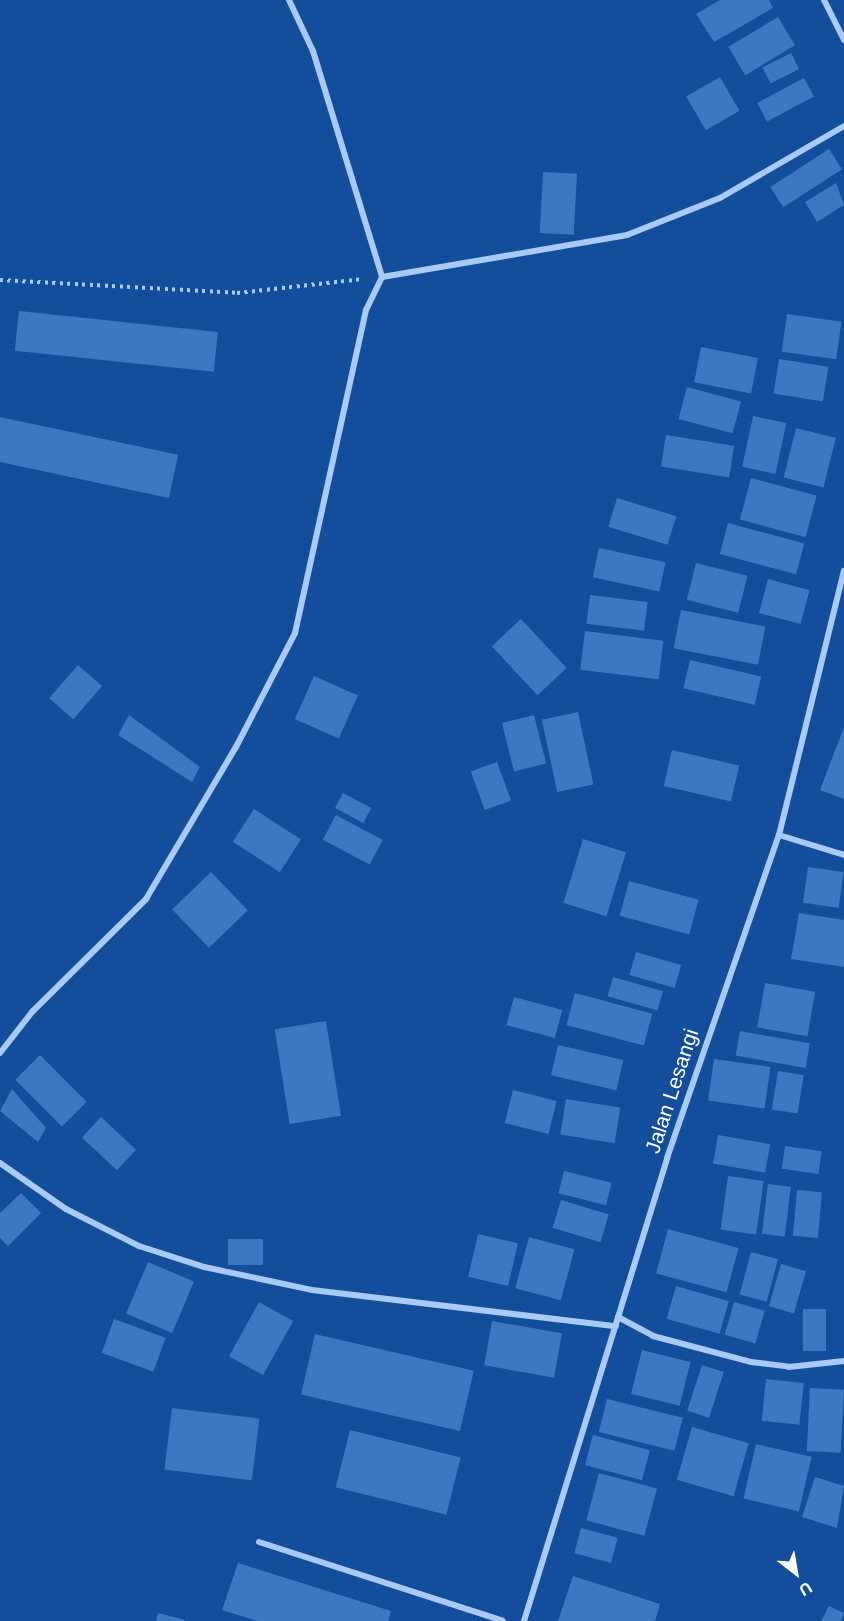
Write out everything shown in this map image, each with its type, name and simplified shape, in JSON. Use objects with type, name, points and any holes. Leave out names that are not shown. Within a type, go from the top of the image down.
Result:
[{"type":"street","points":[[0,1053],[32,1012],[146,899],[236,747],[295,633],[366,310],[382,277],[313,51],[289,0]]},
{"type":"street","points":[[824,0],[844,40]]},
{"type":"street","points":[[382,277],[627,235],[720,198],[844,126]]},
{"type":"street","name":"Jalan Lesangi","points":[[524,1621],[573,1449],[616,1326],[671,1146],[779,836],[844,571]]},
{"type":"street","points":[[779,836],[844,855]]},
{"type":"street","points":[[0,1163],[102,1227],[204,1267],[312,1290],[616,1326]]},
{"type":"street","points":[[618,1317],[653,1336],[751,1362],[789,1367],[844,1361]]},
{"type":"street","points":[[259,1542],[503,1621]]},
{"type":"path","points":[[0,280],[237,293],[382,277]]},
{"type":"building","points":[[720,0],[769,0],[773,8],[714,42],[696,14]]},
{"type":"building","points":[[778,17],[795,45],[745,75],[728,47]]},
{"type":"building","points":[[791,53],[799,69],[771,84],[762,68]]},
{"type":"building","points":[[720,77],[740,111],[706,130],[686,96]]},
{"type":"building","points":[[804,78],[814,97],[767,121],[757,103]]},
{"type":"building","points":[[829,149],[842,169],[783,207],[770,187]]},
{"type":"building","points":[[543,172],[577,174],[574,235],[540,233]]},
{"type":"building","points":[[836,183],[844,205],[817,222],[805,202]]},
{"type":"building","points":[[19,311],[218,332],[214,372],[15,351]]},
{"type":"building","points":[[787,314],[841,322],[836,359],[782,352]]},
{"type":"building","points":[[701,347],[758,358],[751,393],[694,382]]},
{"type":"building","points":[[779,359],[828,367],[823,401],[774,394]]},
{"type":"building","points":[[687,387],[741,401],[733,433],[678,419]]},
{"type":"building","points":[[753,416],[786,423],[775,474],[742,467]]},
{"type":"building","points":[[0,417],[178,455],[169,498],[0,462]]},
{"type":"building","points":[[796,428],[836,438],[823,487],[784,477]]},
{"type":"building","points":[[666,435],[734,446],[729,477],[661,467]]},
{"type":"building","points":[[751,478],[817,496],[806,537],[740,520]]},
{"type":"building","points":[[617,498],[676,516],[668,545],[608,527]]},
{"type":"building","points":[[728,523],[804,543],[796,574],[720,554]]},
{"type":"building","points":[[599,548],[666,562],[659,591],[593,577]]},
{"type":"building","points":[[696,563],[747,576],[738,613],[687,600]]},
{"type":"building","points":[[768,579],[810,590],[800,624],[759,613]]},
{"type":"building","points":[[590,595],[648,602],[644,631],[586,624]]},
{"type":"building","points":[[681,610],[765,626],[758,665],[674,648]]},
{"type":"building","points":[[521,619],[567,668],[537,695],[492,646]]},
{"type":"building","points":[[585,631],[663,641],[659,679],[580,670]]},
{"type":"building","points":[[690,660],[761,676],[755,705],[683,688]]},
{"type":"building","points":[[78,665],[102,686],[73,719],[49,698]]},
{"type":"building","points":[[314,676],[358,696],[339,738],[295,719]]},
{"type":"building","points":[[578,712],[593,784],[557,792],[542,720]]},
{"type":"building","points":[[129,715],[200,767],[192,782],[118,735]]},
{"type":"building","points":[[534,715],[546,764],[514,771],[502,723]]},
{"type":"building","points":[[844,727],[844,799],[820,790]]},
{"type":"building","points":[[672,750],[739,766],[731,802],[664,786]]},
{"type":"building","points":[[497,762],[511,801],[485,810],[471,772]]},
{"type":"building","points":[[343,793],[371,808],[363,823],[335,808]]},
{"type":"building","points":[[254,809],[301,839],[280,872],[233,842]]},
{"type":"building","points":[[336,815],[383,840],[370,865],[323,840]]},
{"type":"building","points":[[583,839],[626,852],[606,916],[563,903]]},
{"type":"building","points":[[808,867],[844,872],[839,908],[803,903]]},
{"type":"building","points":[[211,872],[248,910],[209,948],[172,910]]},
{"type":"building","points":[[629,881],[699,900],[689,934],[620,916]]},
{"type":"building","points":[[799,913],[844,920],[844,967],[791,959]]},
{"type":"building","points":[[636,952],[681,965],[675,988],[629,975]]},
{"type":"building","points":[[613,977],[663,991],[657,1011],[607,996]]},
{"type":"building","points":[[765,983],[815,992],[807,1036],[757,1027]]},
{"type":"building","points":[[575,993],[652,1014],[644,1046],[566,1025]]},
{"type":"building","points":[[514,997],[562,1010],[555,1038],[506,1025]]},
{"type":"building","points":[[326,1021],[341,1116],[290,1124],[275,1029]]},
{"type":"building","points":[[740,1031],[810,1043],[806,1068],[736,1056]]},
{"type":"building","points":[[558,1045],[623,1060],[616,1090],[551,1075]]},
{"type":"building","points":[[40,1055],[87,1102],[62,1126],[15,1080]]},
{"type":"building","points":[[714,1059],[770,1067],[765,1109],[708,1101]]},
{"type":"building","points":[[778,1071],[804,1075],[798,1114],[772,1110]]},
{"type":"building","points":[[12,1089],[46,1128],[38,1142],[0,1111]]},
{"type":"building","points":[[513,1090],[557,1101],[548,1134],[505,1123]]},
{"type":"building","points":[[566,1099],[620,1108],[615,1143],[560,1135]]},
{"type":"building","points":[[101,1117],[136,1150],[117,1170],[82,1137]]},
{"type":"building","points":[[718,1135],[770,1144],[765,1173],[713,1164]]},
{"type":"building","points":[[785,1146],[822,1151],[818,1174],[782,1169]]},
{"type":"building","points":[[564,1171],[612,1183],[606,1205],[558,1193]]},
{"type":"building","points":[[728,1176],[764,1181],[756,1234],[720,1229]]},
{"type":"building","points":[[768,1184],[791,1187],[785,1236],[762,1234]]},
{"type":"building","points":[[797,1190],[822,1192],[818,1238],[793,1236]]},
{"type":"building","points":[[21,1193],[41,1213],[8,1246],[0,1238],[0,1213]]},
{"type":"building","points":[[561,1200],[609,1215],[600,1242],[553,1228]]},
{"type":"building","points":[[668,1229],[739,1248],[727,1292],[656,1273]]},
{"type":"building","points":[[478,1234],[518,1243],[508,1286],[468,1277]]},
{"type":"building","points":[[529,1237],[574,1249],[561,1300],[515,1288]]},
{"type":"building","points":[[228,1239],[263,1239],[263,1265],[228,1265]]},
{"type":"building","points":[[751,1252],[778,1259],[767,1302],[740,1295]]},
{"type":"building","points":[[148,1262],[194,1282],[172,1333],[126,1314]]},
{"type":"building","points":[[781,1264],[806,1271],[794,1313],[769,1306]]},
{"type":"building","points":[[676,1286],[729,1301],[719,1334],[667,1319]]},
{"type":"building","points":[[259,1302],[293,1321],[263,1375],[229,1356]]},
{"type":"building","points":[[734,1302],[765,1311],[755,1344],[725,1335]]},
{"type":"building","points":[[803,1309],[826,1309],[826,1351],[803,1351]]},
{"type":"building","points":[[114,1319],[166,1338],[153,1372],[102,1353]]},
{"type":"building","points":[[492,1321],[562,1333],[554,1378],[484,1365]]},
{"type":"building","points":[[315,1334],[474,1371],[460,1431],[301,1394]]},
{"type":"building","points":[[642,1350],[691,1362],[680,1406],[631,1394]]},
{"type":"building","points":[[702,1365],[724,1372],[709,1418],[687,1411]]},
{"type":"building","points":[[766,1379],[804,1383],[799,1425],[762,1421]]},
{"type":"building","points":[[810,1388],[844,1390],[841,1453],[807,1451]]},
{"type":"building","points":[[607,1399],[683,1418],[674,1451],[599,1432]]},
{"type":"building","points":[[172,1408],[259,1419],[252,1480],[164,1470]]},
{"type":"building","points":[[692,1427],[749,1443],[734,1496],[677,1480]]},
{"type":"building","points":[[350,1430],[461,1458],[446,1515],[336,1487]]},
{"type":"building","points":[[593,1435],[650,1450],[642,1480],[585,1465]]},
{"type":"building","points":[[756,1444],[812,1457],[799,1511],[743,1499]]},
{"type":"building","points":[[599,1473],[657,1489],[644,1536],[586,1520]]},
{"type":"building","points":[[815,1477],[844,1486],[837,1528],[802,1517]]},
{"type":"building","points":[[581,1528],[618,1538],[611,1563],[574,1553]]},
{"type":"building","points":[[238,1563],[391,1611],[388,1621],[258,1621],[222,1610]]},
{"type":"building","points":[[573,1576],[660,1604],[655,1621],[558,1621]]},
{"type":"building","points":[[829,1606],[844,1613],[841,1621],[821,1621]]},
{"type":"building","points":[[158,1613],[185,1620],[185,1621],[156,1621]]}]
